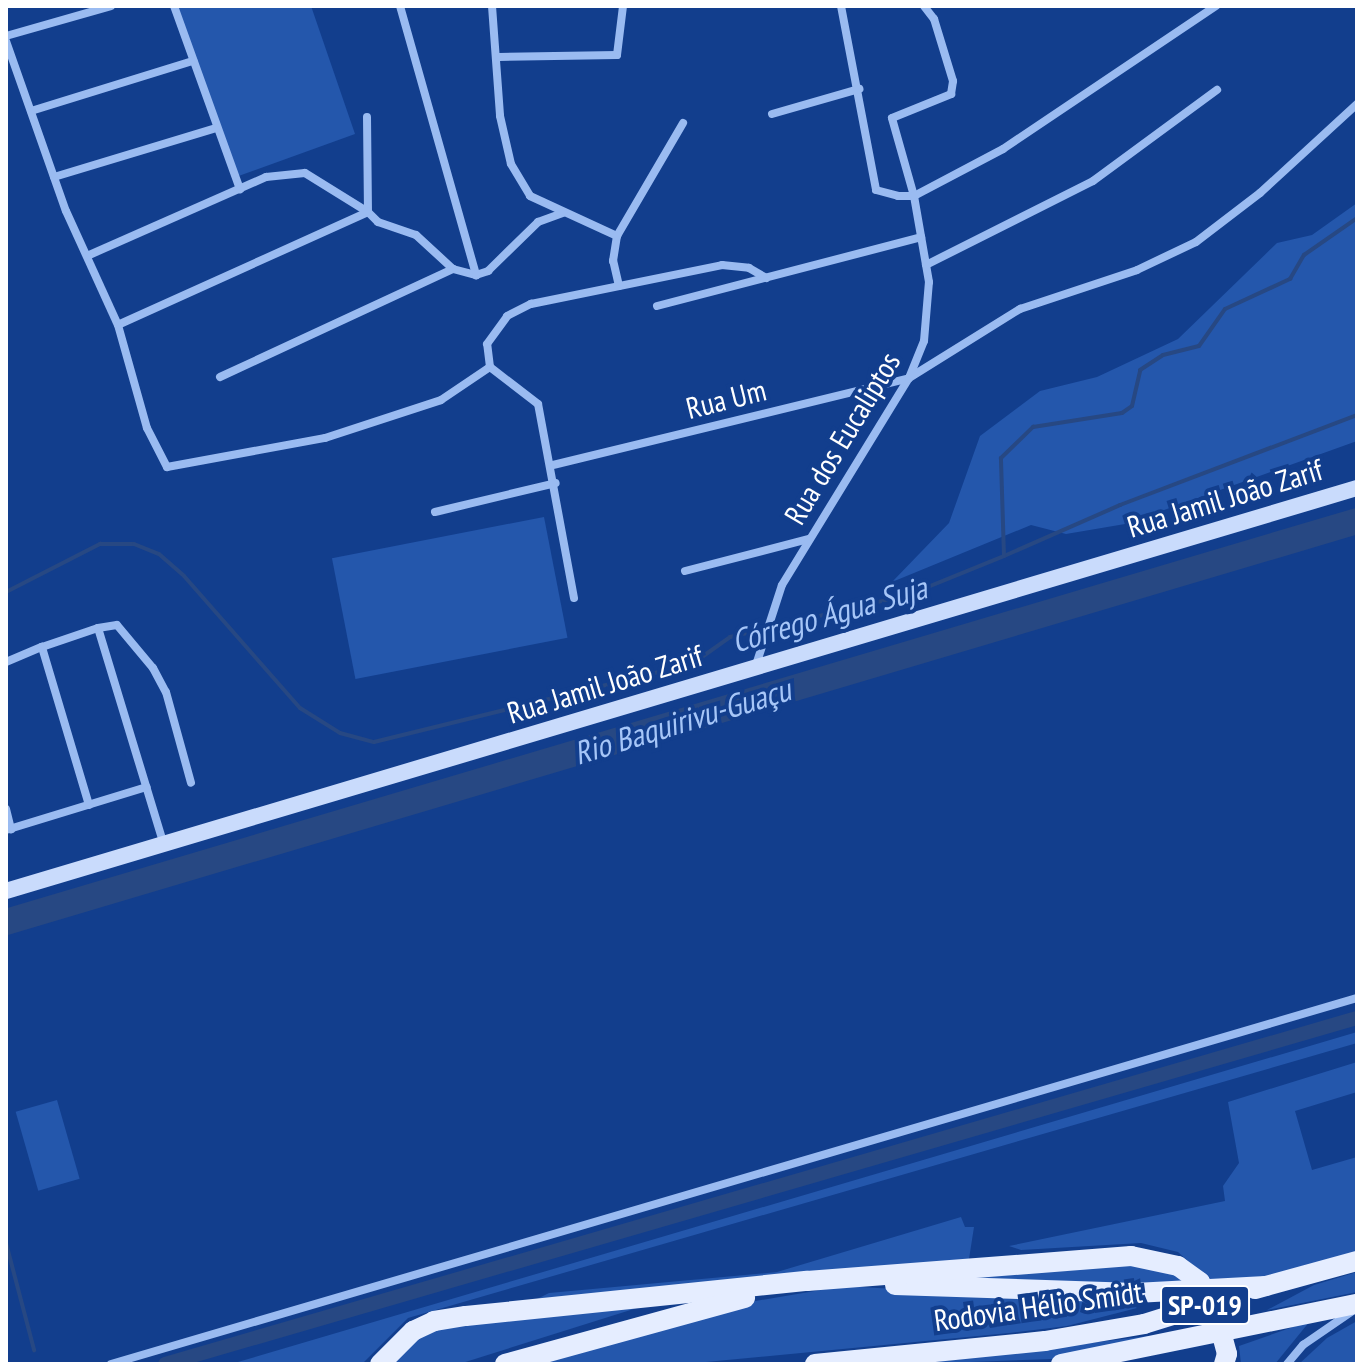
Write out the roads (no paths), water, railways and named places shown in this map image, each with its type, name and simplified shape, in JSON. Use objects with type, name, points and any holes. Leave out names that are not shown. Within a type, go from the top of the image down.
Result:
[{"type":"main road","name":"Rua Jamil João Zarif","points":[[6,891],[1357,488]]},
{"type":"main road","points":[[380,1364],[398,1341],[434,1321],[807,1281],[1131,1256],[1161,1260],[1189,1271],[1200,1282],[1227,1361]]},
{"type":"main road","name":"Rodovia Hélio Smidt","points":[[815,1364],[1045,1341],[1144,1324],[1357,1261]]},
{"type":"main road","points":[[505,1364],[807,1281],[1135,1293],[1266,1286]]},
{"type":"main road","name":"Rodovia Hélio Smidt","points":[[1061,1364],[1357,1306]]},
{"type":"street","points":[[111,6],[6,38],[54,177],[118,325],[147,428],[167,467],[325,438],[441,400],[490,367]]},
{"type":"street","points":[[174,6],[240,189]]},
{"type":"street","points":[[400,6],[476,275]]},
{"type":"street","points":[[492,6],[499,57],[500,116],[511,164],[530,196],[617,236]]},
{"type":"street","points":[[499,57],[617,55],[623,6]]},
{"type":"street","points":[[841,6],[876,190],[914,196],[1015,141],[1216,6]]},
{"type":"street","name":"Rua dos Eucaliptos","points":[[755,669],[770,613],[809,539],[909,378],[928,320],[926,265],[914,196],[892,118],[951,94],[953,81],[934,19],[924,6]]},
{"type":"street","points":[[31,111],[193,61]]},
{"type":"street","points":[[772,114],[859,89]]},
{"type":"street","points":[[926,265],[1093,181],[1217,90]]},
{"type":"street","points":[[909,378],[1020,309],[1137,270],[1196,242],[1260,193],[1357,104]]},
{"type":"street","points":[[367,117],[368,212]]},
{"type":"street","points":[[619,286],[613,261],[617,236],[683,123]]},
{"type":"street","points":[[54,177],[216,128]]},
{"type":"street","points":[[87,256],[266,177],[305,173],[368,212],[378,222],[416,235],[453,269],[476,275],[496,265],[538,222],[563,213]]},
{"type":"street","points":[[118,325],[368,212]]},
{"type":"street","points":[[657,306],[921,237]]},
{"type":"street","points":[[574,598],[553,465],[538,404],[490,367],[487,344],[507,316],[531,304],[722,265],[749,268],[766,278]]},
{"type":"street","points":[[220,377],[453,269]]},
{"type":"street","name":"Rua Um","points":[[553,465],[909,378]]},
{"type":"street","points":[[435,512],[556,483]]},
{"type":"street","points":[[685,571],[809,539]]},
{"type":"street","points":[[6,662],[98,628],[117,625],[153,668],[166,692],[191,783]]},
{"type":"street","points":[[98,628],[165,846]]},
{"type":"street","points":[[42,647],[89,805]]},
{"type":"street","points":[[6,809],[9,829],[147,787]]},
{"type":"street","points":[[111,1364],[1357,998]]},
{"type":"street","points":[[1287,1364],[1303,1345],[1357,1306]]},
{"type":"waterway","name":"Córrego Água Suja","points":[[6,592],[100,544],[134,544],[159,554],[184,576],[300,708],[340,733],[374,742],[692,664],[730,637],[908,595],[1004,556],[1001,458],[1033,427],[1122,413],[1132,406],[1140,370],[1163,355],[1199,346],[1225,309],[1290,279],[1304,255],[1357,218]]},
{"type":"waterway","points":[[1004,556],[1120,505],[1357,415]]},
{"type":"waterway","name":"Rio Baquirivu-Guaçu","points":[[6,922],[1357,521]]},
{"type":"waterway","points":[[165,1364],[1357,1018]]},
{"type":"waterway","points":[[6,1243],[34,1350]]}]
